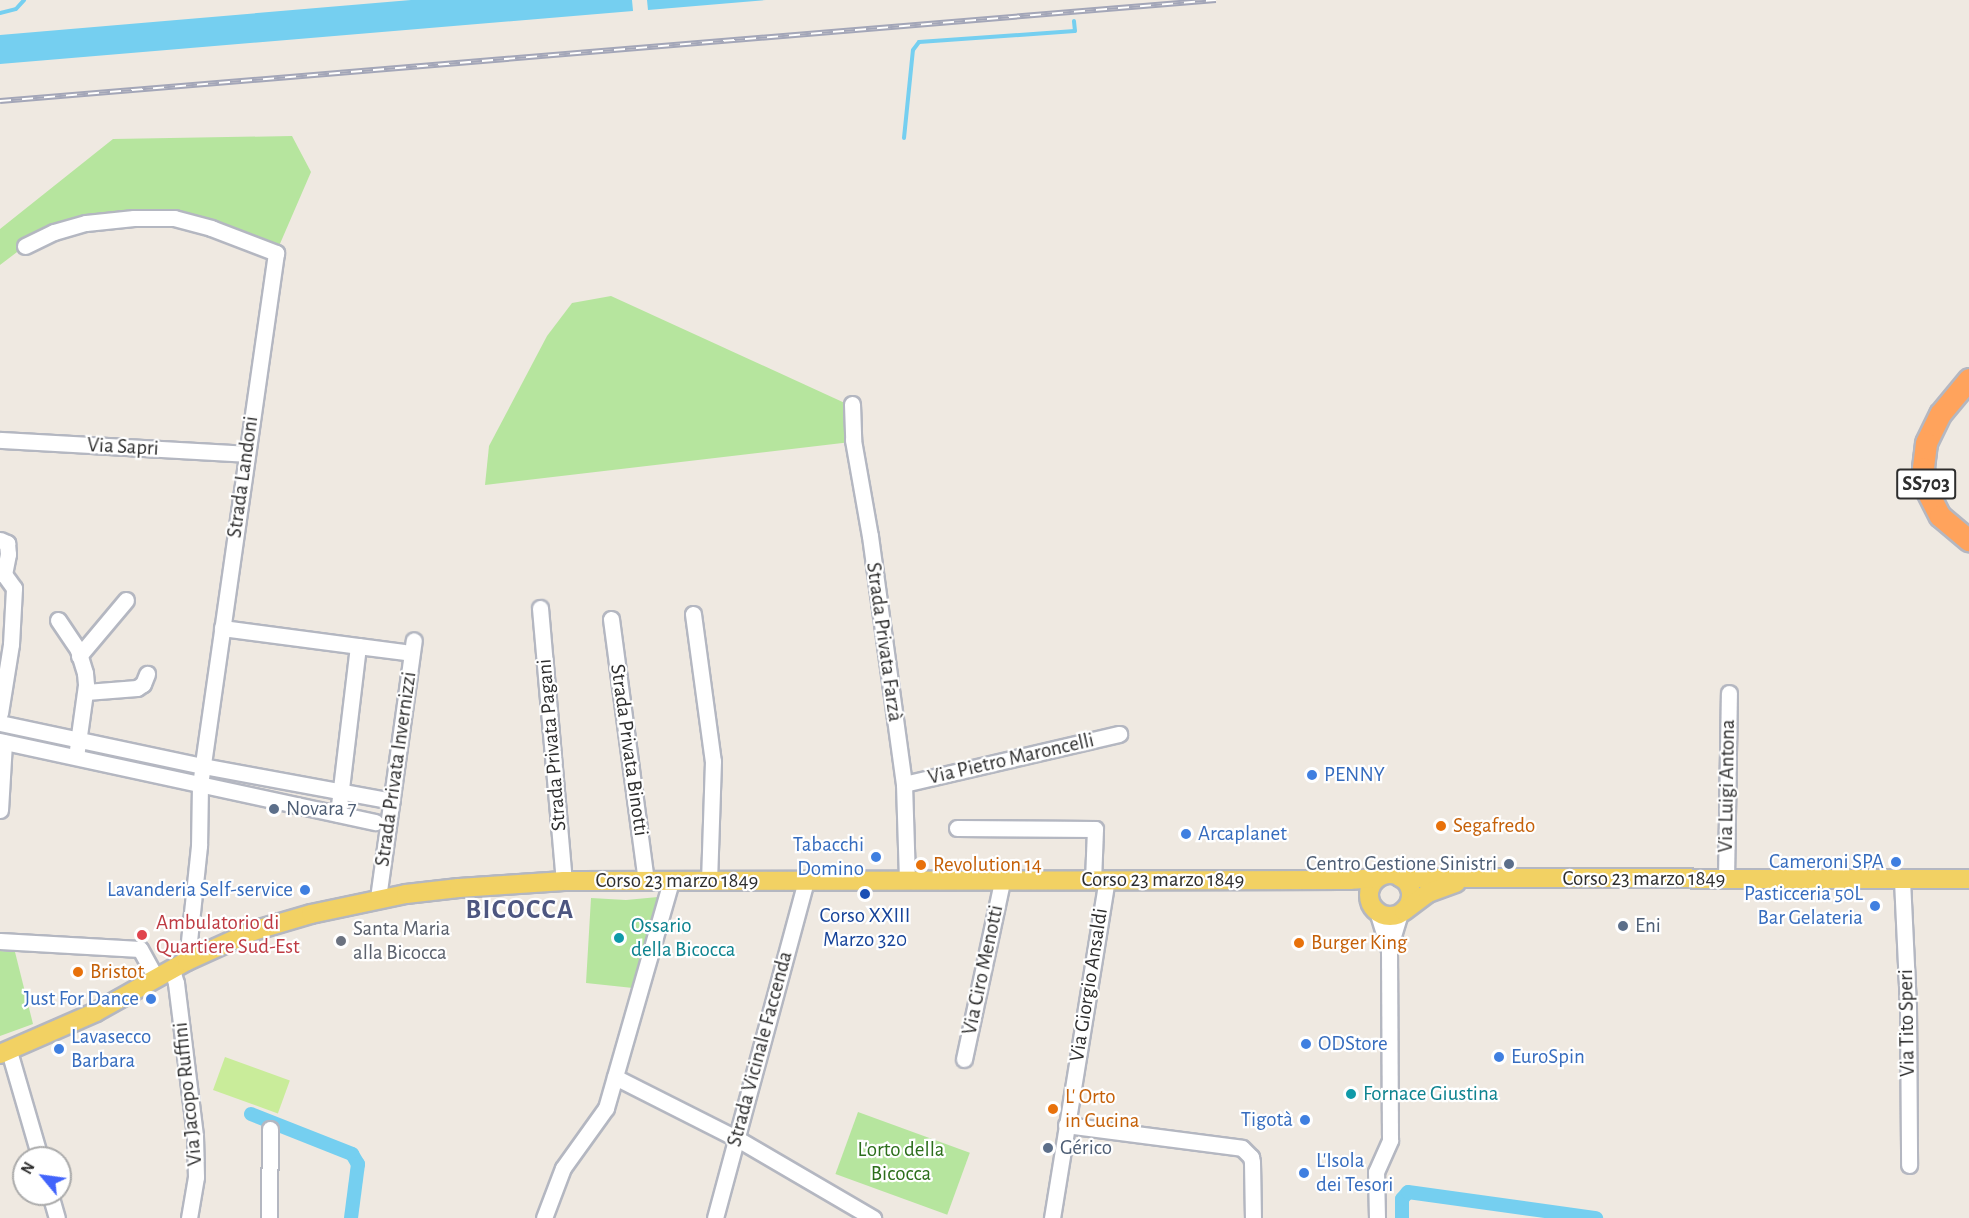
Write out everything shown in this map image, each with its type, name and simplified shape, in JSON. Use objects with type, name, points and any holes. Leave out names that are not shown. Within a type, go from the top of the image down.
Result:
[{"type":"highway","name":"SS703","points":[[1969,379],[1940,414],[1926,442],[1923,468],[1927,491],[1940,516],[1969,540]]},
{"type":"highway","name":"SS703","points":[[1940,414],[1969,392]]},
{"type":"main road","points":[[1387,874],[1401,878],[1409,886],[1411,894],[1409,904],[1401,913],[1387,916],[1377,912],[1370,903],[1369,891],[1377,878],[1387,874]]},
{"type":"main road","name":"Corso 23 marzo 1849","points":[[4,1053],[96,1012],[172,970],[253,931],[378,898],[459,888],[564,881],[1377,878]]},
{"type":"main road","name":"Corso 23 marzo 1849","points":[[1401,878],[1464,880],[1969,879]]},
{"type":"main road","name":"Corso 23 marzo 1849","points":[[1316,880],[1353,894],[1377,912]]},
{"type":"main road","name":"Corso 23 marzo 1849","points":[[1401,913],[1428,893],[1464,880]]},
{"type":"street","name":"Strada Landoni","points":[[25,246],[54,232],[86,223],[134,218],[174,218],[211,228],[276,253],[200,785],[199,846],[172,970]]},
{"type":"street","name":"Strada Privata Farzà","points":[[852,404],[853,440],[870,536],[904,784],[907,881]]},
{"type":"street","name":"Via Sapri","points":[[0,440],[247,454]]},
{"type":"street","points":[[0,540],[7,543],[8,554],[2,574],[14,588],[5,643],[0,713]]},
{"type":"street","points":[[79,656],[126,600]]},
{"type":"street","name":"Strada Privata Pagani","points":[[540,608],[564,881]]},
{"type":"street","points":[[693,614],[713,760],[709,882]]},
{"type":"street","name":"Strada Privata Binotti","points":[[611,619],[646,881]]},
{"type":"street","points":[[58,620],[78,650],[85,674],[86,692],[76,756]]},
{"type":"street","points":[[222,628],[358,646],[338,814]]},
{"type":"street","name":"Strada Privata Invernizzi","points":[[358,646],[409,646],[392,801],[378,898]]},
{"type":"street","points":[[86,692],[137,688],[143,684],[147,674]]},
{"type":"street","name":"Via Luigi Antona","points":[[1726,879],[1729,693]]},
{"type":"street","points":[[0,723],[203,766],[392,801]]},
{"type":"street","name":"Via Pietro Maroncelli","points":[[904,784],[1119,734]]},
{"type":"street","points":[[0,810],[2,741],[375,822]]},
{"type":"street","name":"Via Giorgio Ansaldi","points":[[957,828],[1095,829],[1100,880],[1053,1218]]},
{"type":"street","name":"Via Tito Speri","points":[[1902,880],[1908,1006],[1909,1165]]},
{"type":"street","name":"Strada Vicinale Faccenda","points":[[715,1218],[806,881]]},
{"type":"street","name":"Via Ciro Menotti","points":[[964,1059],[1002,881]]},
{"type":"street","points":[[544,1218],[563,1168],[606,1108],[671,882]]},
{"type":"street","points":[[1377,912],[1389,949],[1390,1140],[1376,1172],[1377,1218]]},
{"type":"street","points":[[1389,949],[1401,913]]},
{"type":"street","points":[[0,940],[140,949],[172,970]]},
{"type":"street","name":"Via Jacopo Ruffini","points":[[172,970],[176,983],[195,1137],[196,1177],[189,1218]]},
{"type":"street","points":[[4,1053],[35,1146]]},
{"type":"street","points":[[615,1077],[736,1138],[873,1218]]},
{"type":"street","points":[[1066,1125],[1242,1148],[1251,1157],[1253,1218]]},
{"type":"street","points":[[269,1218],[270,1130]]},
{"type":"green space","points":[[292,136],[311,172],[276,253],[167,218],[86,223],[25,246],[0,265],[0,229],[113,139]]},
{"type":"green space","points":[[611,296],[847,404],[851,442],[485,485],[489,446],[547,336],[572,303]]},
{"type":"green space","points":[[658,897],[633,988],[586,983],[591,898],[626,900]]},
{"type":"green space","points":[[0,951],[15,952],[33,1024],[0,1036]]},
{"type":"green space","points":[[225,1057],[290,1081],[278,1113],[213,1090]]},
{"type":"green space","name":"L'orto della Bicocca","points":[[858,1112],[970,1153],[947,1215],[835,1174]]},
{"type":"water","points":[[411,0],[632,0],[633,11],[0,64],[0,35]]},
{"type":"water","points":[[647,0],[766,0],[648,10]]},
{"type":"waterway","points":[[0,13],[16,9],[24,0]]},
{"type":"waterway","points":[[904,138],[913,50],[919,42],[1075,31],[1074,21]]},
{"type":"waterway","points":[[251,1114],[352,1154],[358,1164],[351,1218]]},
{"type":"waterway","points":[[1402,1218],[1402,1199],[1408,1192],[1596,1218]]},
{"type":"railway","points":[[0,101],[1216,0]]},
{"type":"place","name":"PENNY","points":[[1312,775]]},
{"type":"place","name":"Novara 7","points":[[274,809]]},
{"type":"place","name":"Segafredo","points":[[1441,826]]},
{"type":"place","name":"Arcaplanet","points":[[1186,834]]},
{"type":"place","name":"Tabacchi Domino","points":[[876,857]]},
{"type":"place","name":"Cameroni SPA","points":[[1896,862]]},
{"type":"place","name":"Centro Gestione Sinistri","points":[[1509,864]]},
{"type":"place","name":"Revolution 14","points":[[921,865]]},
{"type":"place","name":"Lavanderia Self-service","points":[[305,890]]},
{"type":"place","name":"Corso XXIII Marzo 320","points":[[865,894]]},
{"type":"place","name":"Pasticceria 50L Bar Gelateria","points":[[1875,906]]},
{"type":"place","name":"Eni","points":[[1623,926]]},
{"type":"place","name":"Ambulatorio di Quartiere Sud-Est","points":[[142,935]]},
{"type":"place","name":"Ossario della Bicocca","points":[[619,938]]},
{"type":"place","name":"Santa Maria alla Bicocca","points":[[341,941]]},
{"type":"place","name":"Burger King","points":[[1299,943]]},
{"type":"place","name":"Bristot","points":[[78,972]]},
{"type":"place","name":"Just For Dance","points":[[151,999]]},
{"type":"place","name":"ODStore","points":[[1306,1044]]},
{"type":"place","name":"Lavasecco Barbara","points":[[59,1049]]},
{"type":"place","name":"EuroSpin","points":[[1499,1057]]},
{"type":"place","name":"Fornace Giustina","points":[[1351,1094]]},
{"type":"place","name":"L' Orto in Cucina","points":[[1053,1109]]},
{"type":"place","name":"Tigotà","points":[[1305,1120]]},
{"type":"place","name":"Gérico","points":[[1048,1148]]},
{"type":"place","name":"L'Isola dei Tesori","points":[[1304,1173]]},
{"type":"district","name":"BICOCCA","points":[[520,910]]}]
